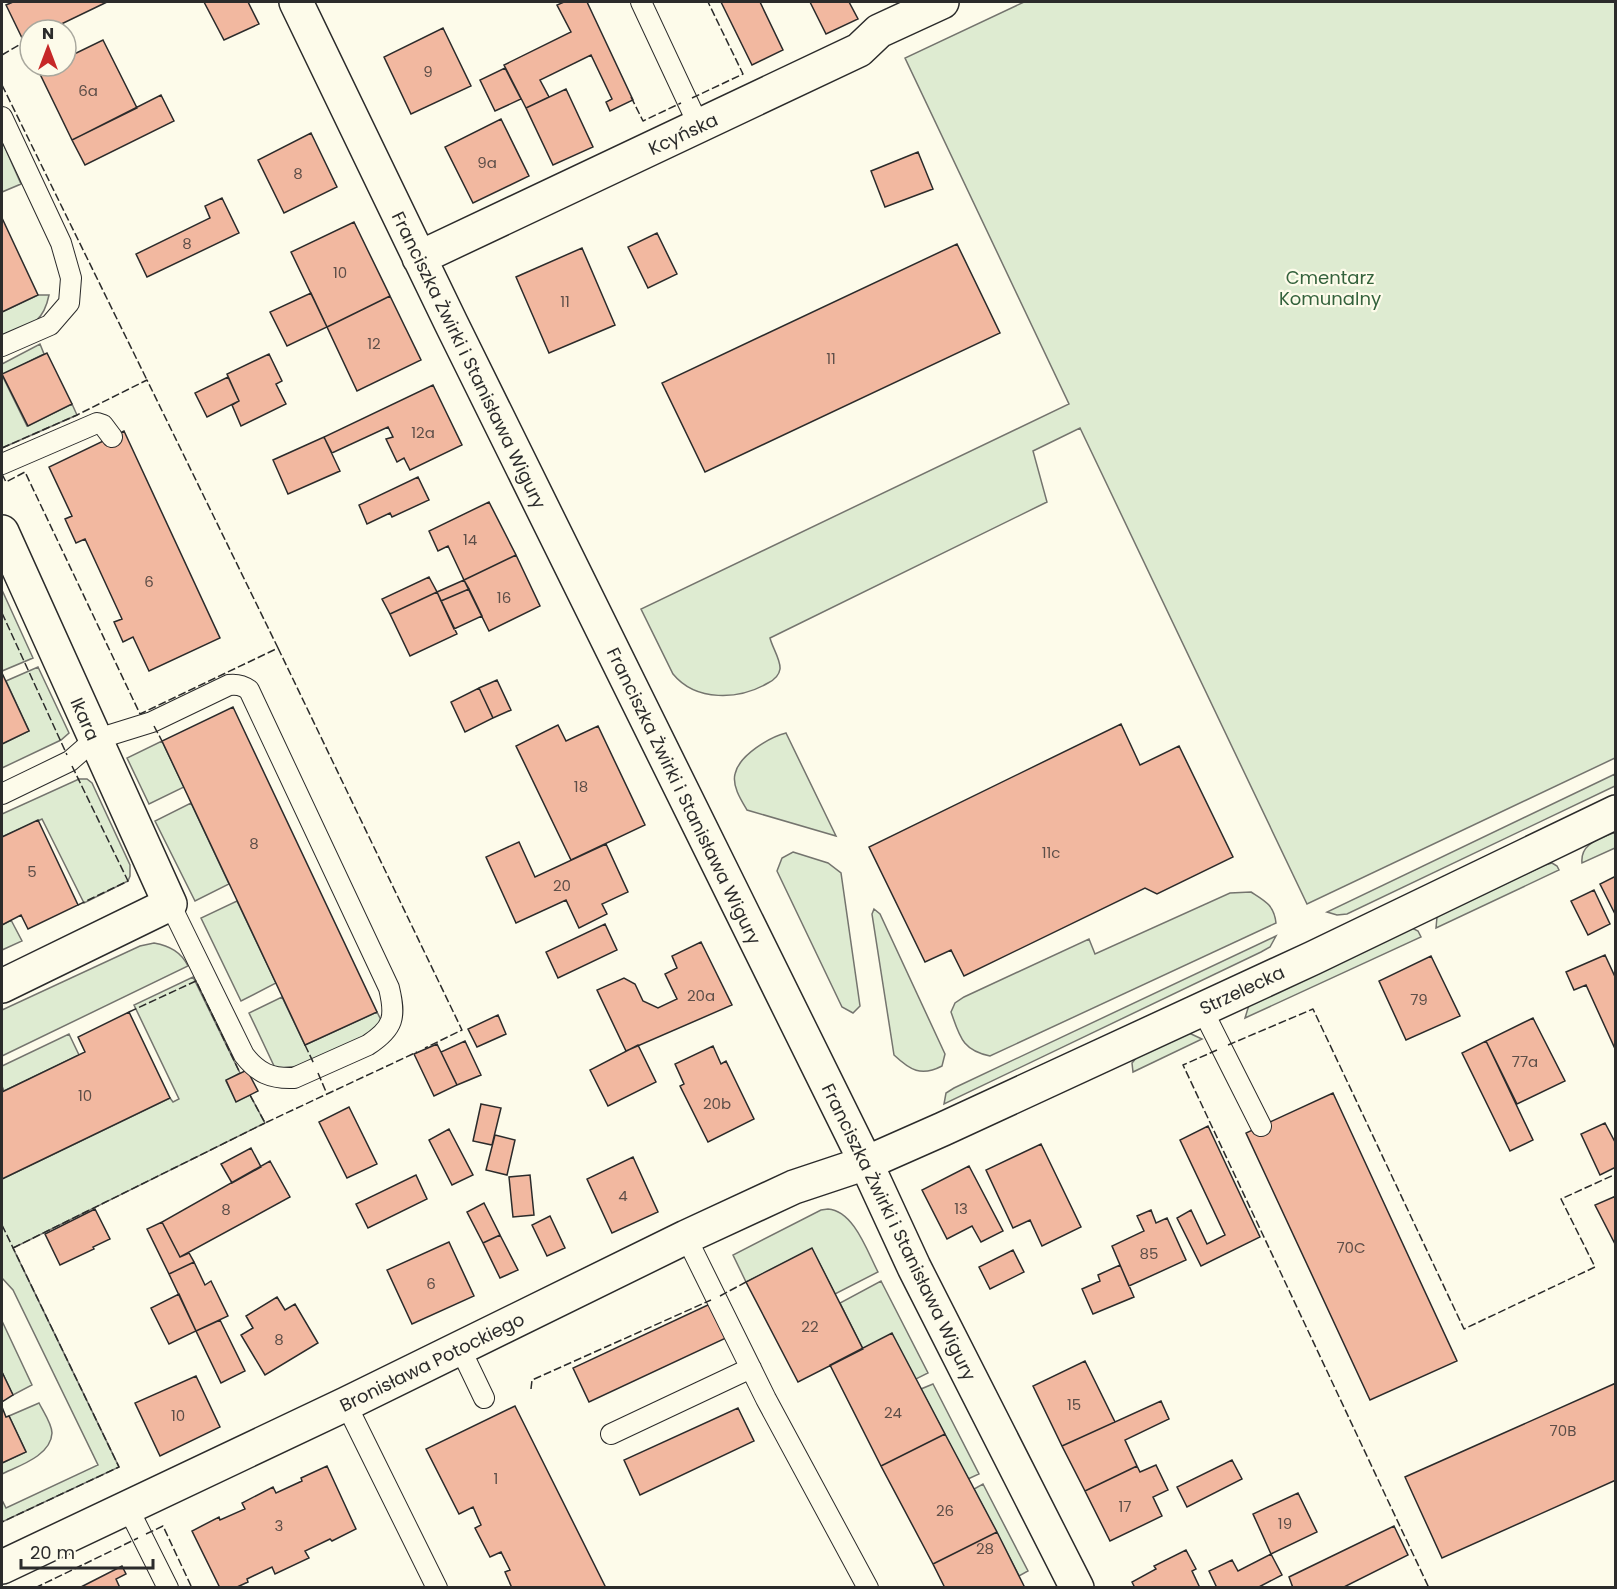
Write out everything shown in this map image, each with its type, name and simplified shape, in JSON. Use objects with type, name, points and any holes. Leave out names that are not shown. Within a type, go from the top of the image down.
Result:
[{"type":"street","name":"Franciszka Żwirki i Stanisława Wigury","points":[[296,2],[419,258],[866,1163],[914,1267],[1077,1587]]},
{"type":"street","name":"Kcyńska","points":[[419,258],[860,50],[879,31],[942,2]]},
{"type":"street","name":"Ikara","points":[[2,532],[170,904]]},
{"type":"street","name":"Strzelecka","points":[[866,1163],[1202,1009],[1616,812]]},
{"type":"street","points":[[2,986],[170,904]]},
{"type":"street","name":"Bronisława Potockiego","points":[[2,1567],[346,1404],[794,1187],[866,1163]]},
{"type":"lane","points":[[641,2],[699,126]]},
{"type":"lane","points":[[2,117],[61,243],[71,278],[69,303],[50,326],[2,346]]},
{"type":"lane","points":[[2,464],[97,423],[103,425],[112,436]]},
{"type":"lane","name":"Ikara","points":[[94,740],[152,722],[229,685],[238,684],[249,690],[389,988],[394,1013],[391,1024],[378,1038],[316,1069],[294,1078],[281,1079],[267,1076],[254,1067],[244,1055],[170,904]]},
{"type":"lane","points":[[2,794],[70,761],[94,740]]},
{"type":"lane","points":[[1202,1009],[1261,1126]]},
{"type":"lane","points":[[686,1238],[766,1399],[868,1587]]},
{"type":"lane","points":[[460,1348],[484,1398]]},
{"type":"lane","points":[[611,1434],[751,1368]]},
{"type":"lane","points":[[346,1404],[437,1587]]},
{"type":"lane","points":[[128,1508],[168,1587]]},
{"type":"green space","name":"Cmentarz Komunalny","points":[[1024,2],[1615,2],[1615,758],[1307,904],[1080,428],[1033,451],[1047,502],[770,638],[780,669],[777,676],[770,682],[744,693],[718,695],[693,690],[673,674],[641,609],[1069,404],[905,58]]},
{"type":"green space","points":[[2,141],[21,184],[2,192]]},
{"type":"green space","points":[[38,295],[49,295],[43,313],[33,324],[2,339],[2,312]]},
{"type":"green space","points":[[40,344],[44,354],[2,375],[2,364]]},
{"type":"green space","points":[[2,375],[27,426],[72,404],[77,415],[2,448]]},
{"type":"green space","points":[[2,590],[33,658],[2,671]]},
{"type":"green space","points":[[38,667],[69,733],[61,740],[2,768],[2,744],[29,731],[6,681]]},
{"type":"green space","points":[[786,733],[836,836],[747,810],[740,797],[734,779],[742,760],[772,738]]},
{"type":"green space","points":[[162,741],[184,787],[149,804],[127,758]]},
{"type":"green space","points":[[1615,774],[1615,786],[1347,914],[1337,915],[1327,912]]},
{"type":"green space","points":[[79,779],[87,779],[92,783],[130,865],[128,881],[84,903],[42,819],[2,837],[2,814]]},
{"type":"green space","points":[[191,803],[229,884],[195,901],[155,821]]},
{"type":"green space","points":[[1615,832],[1615,848],[1582,863],[1582,856],[1588,846]]},
{"type":"green space","points":[[793,852],[828,863],[841,873],[860,1006],[853,1013],[842,1007],[777,871],[782,858]]},
{"type":"green space","points":[[1552,863],[1559,870],[1436,928],[1437,917],[1442,914]]},
{"type":"green space","points":[[1251,892],[1271,908],[1276,923],[990,1056],[973,1050],[963,1041],[951,1012],[955,1003],[964,997],[1089,939],[1095,954],[1230,893]]},
{"type":"green space","points":[[237,901],[276,983],[241,1001],[201,918]]},
{"type":"green space","points":[[874,909],[880,914],[945,1054],[942,1066],[935,1069],[916,1070],[905,1065],[894,1055],[872,914]]},
{"type":"green space","points":[[11,920],[22,941],[2,950],[2,925]]},
{"type":"green space","points":[[1412,928],[1418,931],[1421,937],[1245,1018],[1249,1005]]},
{"type":"green space","points":[[1276,936],[1270,947],[1261,952],[944,1104],[946,1093],[954,1088]]},
{"type":"green space","points":[[154,943],[174,950],[188,966],[2,1056],[2,1010],[140,946]]},
{"type":"green space","points":[[193,977],[240,1073],[226,1081],[236,1101],[250,1095],[265,1123],[13,1248],[119,1467],[2,1522],[2,1500],[6,1508],[98,1465],[13,1290],[2,1278],[2,1179],[170,1098],[173,1102],[179,1099],[134,1005]]},
{"type":"green space","points":[[282,997],[305,1045],[377,1012],[383,1024],[375,1032],[303,1066],[275,1068],[249,1013]]},
{"type":"green space","points":[[1189,1033],[1202,1039],[1133,1072],[1132,1063],[1137,1057]]},
{"type":"green space","points":[[69,1034],[79,1055],[4,1091],[2,1066]]},
{"type":"green space","points":[[821,1210],[837,1211],[852,1224],[859,1233],[878,1272],[835,1294],[812,1249],[746,1282],[733,1255]]},
{"type":"green space","points":[[881,1281],[928,1373],[916,1379],[863,1349],[840,1303]]},
{"type":"green space","points":[[2,1321],[32,1385],[13,1395],[2,1372]]},
{"type":"green space","points":[[933,1384],[979,1474],[968,1479],[921,1389]]},
{"type":"green space","points":[[39,1403],[51,1426],[50,1441],[46,1448],[33,1459],[2,1474],[2,1463],[26,1452],[9,1416]]},
{"type":"green space","points":[[983,1484],[1028,1571],[1019,1576],[974,1489]]},
{"type":"building","points":[[13,2],[107,2],[74,18],[18,18],[18,30],[6,5]]},
{"type":"building","points":[[204,2],[248,2],[259,24],[224,40]]},
{"type":"building","points":[[564,2],[587,2],[633,100],[610,111],[606,102],[612,99],[591,55],[540,80],[549,97],[526,108],[504,65],[571,32],[557,5]]},
{"type":"building","points":[[721,2],[760,2],[783,50],[752,65]]},
{"type":"building","points":[[810,2],[849,2],[858,19],[826,34]]},
{"type":"building","points":[[443,28],[471,86],[411,114],[384,57]]},
{"type":"building","points":[[103,40],[137,108],[72,140],[42,78],[78,78],[78,52]]},
{"type":"building","points":[[505,68],[521,99],[495,111],[480,80]]},
{"type":"building","points":[[566,89],[593,147],[553,165],[526,108]]},
{"type":"building","points":[[161,95],[174,121],[85,165],[72,140]]},
{"type":"building","points":[[501,119],[529,176],[473,203],[445,147]]},
{"type":"building","points":[[311,133],[337,187],[284,213],[258,160]]},
{"type":"building","points":[[918,152],[933,189],[885,207],[871,171]]},
{"type":"building","points":[[222,198],[239,233],[147,277],[136,254],[210,218],[205,206]]},
{"type":"building","points":[[2,218],[38,295],[2,312]]},
{"type":"building","points":[[354,222],[390,296],[327,327],[291,252]]},
{"type":"building","points":[[657,233],[677,274],[648,288],[628,247]]},
{"type":"building","points":[[957,244],[1000,333],[705,472],[662,383]]},
{"type":"building","points":[[582,248],[615,325],[549,353],[516,277]]},
{"type":"building","points":[[311,293],[327,327],[287,346],[270,312]]},
{"type":"building","points":[[390,296],[421,360],[357,391],[327,327]]},
{"type":"building","points":[[47,353],[72,404],[28,426],[2,374]]},
{"type":"building","points":[[269,354],[282,381],[276,384],[286,404],[241,426],[232,405],[239,401],[227,374]]},
{"type":"building","points":[[228,377],[239,401],[207,417],[195,393]]},
{"type":"building","points":[[433,385],[462,445],[410,470],[404,458],[397,462],[386,439],[393,437],[388,427],[332,453],[324,437]]},
{"type":"building","points":[[124,431],[220,638],[149,671],[133,637],[123,642],[114,622],[122,619],[85,539],[76,543],[65,519],[72,516],[49,467]]},
{"type":"building","points":[[324,437],[340,471],[288,494],[273,460]]},
{"type":"building","points":[[418,477],[429,500],[392,517],[390,513],[367,524],[359,505]]},
{"type":"building","points":[[489,502],[516,555],[464,580],[448,546],[438,551],[429,531]]},
{"type":"building","points":[[516,555],[540,606],[489,631],[464,580]]},
{"type":"building","points":[[429,577],[437,592],[390,614],[382,599]]},
{"type":"building","points":[[464,580],[469,589],[441,601],[437,592]]},
{"type":"building","points":[[469,589],[482,616],[454,629],[441,601]]},
{"type":"building","points":[[437,592],[457,634],[410,656],[390,614]]},
{"type":"building","points":[[2,673],[29,731],[2,744]]},
{"type":"building","points":[[497,680],[511,710],[493,718],[479,688]]},
{"type":"building","points":[[479,688],[493,718],[465,732],[451,702]]},
{"type":"building","points":[[233,707],[377,1012],[305,1045],[162,741]]},
{"type":"building","points":[[1121,724],[1140,765],[1179,746],[1233,857],[1157,894],[1145,888],[964,976],[951,950],[925,962],[869,847]]},
{"type":"building","points":[[558,725],[566,741],[598,726],[645,825],[571,860],[516,746]]},
{"type":"building","points":[[38,820],[78,905],[28,929],[21,915],[2,925],[2,837]]},
{"type":"building","points":[[519,842],[535,877],[606,844],[628,892],[602,904],[607,914],[579,928],[566,900],[516,923],[486,857]]},
{"type":"building","points":[[1616,876],[1616,916],[1600,884]]},
{"type":"building","points":[[1594,890],[1610,924],[1588,935],[1571,901]]},
{"type":"building","points":[[605,924],[617,950],[558,978],[546,952]]},
{"type":"building","points":[[701,942],[732,1005],[626,1051],[597,990],[624,978],[635,984],[643,1001],[658,1008],[677,999],[665,974],[677,968],[672,956]]},
{"type":"building","points":[[1605,955],[1616,979],[1616,1051],[1586,985],[1574,990],[1566,972]]},
{"type":"building","points":[[1431,956],[1460,1016],[1406,1040],[1379,981]]},
{"type":"building","points":[[129,1012],[170,1098],[2,1179],[2,1092],[85,1052],[78,1037]]},
{"type":"building","points":[[498,1015],[506,1034],[477,1047],[468,1029]]},
{"type":"building","points":[[1533,1018],[1565,1081],[1517,1104],[1486,1041]]},
{"type":"building","points":[[465,1041],[481,1075],[457,1085],[441,1052]]},
{"type":"building","points":[[1486,1041],[1533,1140],[1510,1151],[1462,1053]]},
{"type":"building","points":[[437,1044],[457,1085],[434,1096],[414,1054]]},
{"type":"building","points":[[638,1045],[656,1082],[608,1106],[590,1070]]},
{"type":"building","points":[[713,1046],[721,1064],[726,1061],[754,1119],[708,1142],[680,1086],[684,1084],[675,1064]]},
{"type":"building","points":[[247,1070],[258,1091],[236,1102],[226,1080]]},
{"type":"building","points":[[1333,1093],[1457,1361],[1370,1400],[1246,1133]]},
{"type":"building","points":[[481,1104],[501,1108],[492,1145],[473,1141]]},
{"type":"building","points":[[349,1107],[377,1164],[347,1178],[319,1122]]},
{"type":"building","points":[[1605,1123],[1616,1144],[1616,1167],[1600,1175],[1581,1134]]},
{"type":"building","points":[[1208,1126],[1260,1237],[1201,1266],[1177,1218],[1191,1210],[1207,1244],[1225,1235],[1180,1140]]},
{"type":"building","points":[[449,1129],[473,1175],[452,1185],[429,1140]]},
{"type":"building","points":[[495,1135],[515,1140],[507,1175],[486,1170]]},
{"type":"building","points":[[1041,1144],[1081,1227],[1042,1246],[1030,1220],[1013,1228],[986,1170]]},
{"type":"building","points":[[251,1148],[261,1167],[232,1183],[221,1164]]},
{"type":"building","points":[[633,1157],[658,1212],[612,1233],[587,1179]]},
{"type":"building","points":[[270,1161],[290,1197],[180,1257],[162,1222]]},
{"type":"building","points":[[969,1166],[1003,1231],[981,1242],[972,1226],[947,1239],[922,1190]]},
{"type":"building","points":[[416,1175],[427,1199],[368,1228],[356,1204]]},
{"type":"building","points":[[530,1175],[534,1215],[513,1217],[509,1177]]},
{"type":"building","points":[[1616,1196],[1616,1246],[1595,1205]]},
{"type":"building","points":[[484,1203],[500,1235],[483,1243],[467,1212]]},
{"type":"building","points":[[95,1209],[110,1239],[60,1265],[45,1234]]},
{"type":"building","points":[[1151,1210],[1156,1223],[1167,1218],[1186,1260],[1129,1286],[1112,1246],[1144,1231],[1137,1216]]},
{"type":"building","points":[[550,1216],[565,1248],[547,1256],[532,1225]]},
{"type":"building","points":[[162,1222],[180,1257],[189,1253],[194,1262],[169,1274],[147,1229]]},
{"type":"building","points":[[500,1235],[518,1270],[500,1278],[483,1243]]},
{"type":"building","points":[[449,1242],[474,1296],[412,1324],[387,1270]]},
{"type":"building","points":[[812,1248],[863,1349],[798,1382],[746,1282]]},
{"type":"building","points":[[1013,1250],[1024,1272],[990,1289],[979,1267]]},
{"type":"building","points":[[194,1262],[205,1285],[211,1281],[228,1316],[196,1331],[169,1274]]},
{"type":"building","points":[[1120,1265],[1134,1297],[1093,1314],[1082,1289],[1100,1281],[1098,1275]]},
{"type":"building","points":[[179,1294],[196,1331],[169,1344],[151,1308]]},
{"type":"building","points":[[277,1297],[285,1310],[295,1304],[318,1343],[265,1375],[241,1335],[253,1328],[246,1316]]},
{"type":"building","points":[[710,1304],[726,1338],[589,1402],[573,1368]]},
{"type":"building","points":[[220,1320],[245,1371],[221,1383],[196,1331]]},
{"type":"building","points":[[892,1333],[945,1434],[881,1466],[830,1365]]},
{"type":"building","points":[[1085,1361],[1115,1422],[1062,1446],[1033,1386]]},
{"type":"building","points":[[2,1372],[13,1395],[2,1402]]},
{"type":"building","points":[[196,1376],[220,1427],[160,1456],[135,1403]]},
{"type":"building","points":[[1616,1383],[1616,1480],[1442,1558],[1405,1477]]},
{"type":"building","points":[[1161,1401],[1169,1419],[1125,1440],[1137,1466],[1085,1491],[1062,1446]]},
{"type":"building","points":[[515,1406],[606,1588],[512,1588],[505,1572],[510,1570],[501,1552],[490,1557],[475,1528],[481,1525],[473,1507],[459,1514],[426,1449]]},
{"type":"building","points":[[2,1407],[6,1417],[9,1416],[26,1452],[2,1463]]},
{"type":"building","points":[[738,1408],[754,1441],[640,1495],[624,1460]]},
{"type":"building","points":[[945,1434],[997,1532],[933,1564],[881,1466]]},
{"type":"building","points":[[1232,1460],[1242,1479],[1187,1507],[1177,1487]]},
{"type":"building","points":[[1156,1465],[1168,1490],[1153,1497],[1162,1516],[1110,1541],[1085,1491],[1137,1466],[1140,1472]]},
{"type":"building","points":[[327,1466],[356,1529],[305,1551],[309,1558],[275,1574],[272,1567],[247,1579],[248,1582],[235,1588],[220,1588],[192,1531],[219,1517],[220,1520],[245,1509],[242,1503],[273,1487],[276,1493]]},
{"type":"building","points":[[1298,1493],[1317,1532],[1271,1554],[1253,1514]]},
{"type":"building","points":[[1394,1526],[1408,1555],[1342,1588],[1293,1588],[1289,1577]]},
{"type":"building","points":[[997,1532],[1025,1588],[945,1588],[933,1564]]},
{"type":"building","points":[[1186,1550],[1196,1569],[1192,1571],[1200,1588],[1135,1588],[1132,1582],[1156,1569],[1154,1566]]},
{"type":"building","points":[[1271,1554],[1282,1575],[1257,1588],[1217,1588],[1209,1571],[1232,1560],[1238,1571]]},
{"type":"building","points":[[122,1566],[126,1574],[116,1579],[120,1588],[79,1588]]},
{"type":"fence","points":[[692,98],[743,74],[708,2]]},
{"type":"fence","points":[[2,55],[18,46]]},
{"type":"fence","points":[[2,85],[147,380]]},
{"type":"fence","points":[[631,97],[643,121],[681,103]]},
{"type":"fence","points":[[2,448],[77,415],[147,380],[278,648],[140,714],[25,472],[6,482],[2,474]]},
{"type":"fence","points":[[2,613],[67,755]]},
{"type":"fence","points":[[278,648],[462,1030],[425,1048]]},
{"type":"fence","points":[[154,726],[162,741]]},
{"type":"fence","points":[[72,766],[128,881],[78,905]]},
{"type":"fence","points":[[129,1012],[196,981],[240,1073]]},
{"type":"fence","points":[[1228,1045],[1313,1009],[1464,1329],[1595,1267],[1561,1199],[1616,1174]]},
{"type":"fence","points":[[305,1045],[314,1064]]},
{"type":"fence","points":[[1217,1050],[1183,1065],[1429,1588]]},
{"type":"fence","points":[[318,1073],[327,1094],[417,1052]]},
{"type":"fence","points":[[250,1095],[265,1123],[327,1094]]},
{"type":"fence","points":[[13,1248],[265,1123]]},
{"type":"fence","points":[[2,1225],[119,1467],[2,1522]]},
{"type":"fence","points":[[720,1296],[746,1282]]},
{"type":"fence","points":[[531,1389],[532,1380],[711,1300]]},
{"type":"fence","points":[[146,1534],[163,1526],[192,1588]]},
{"type":"fence","points":[[35,1588],[138,1538]]}]
